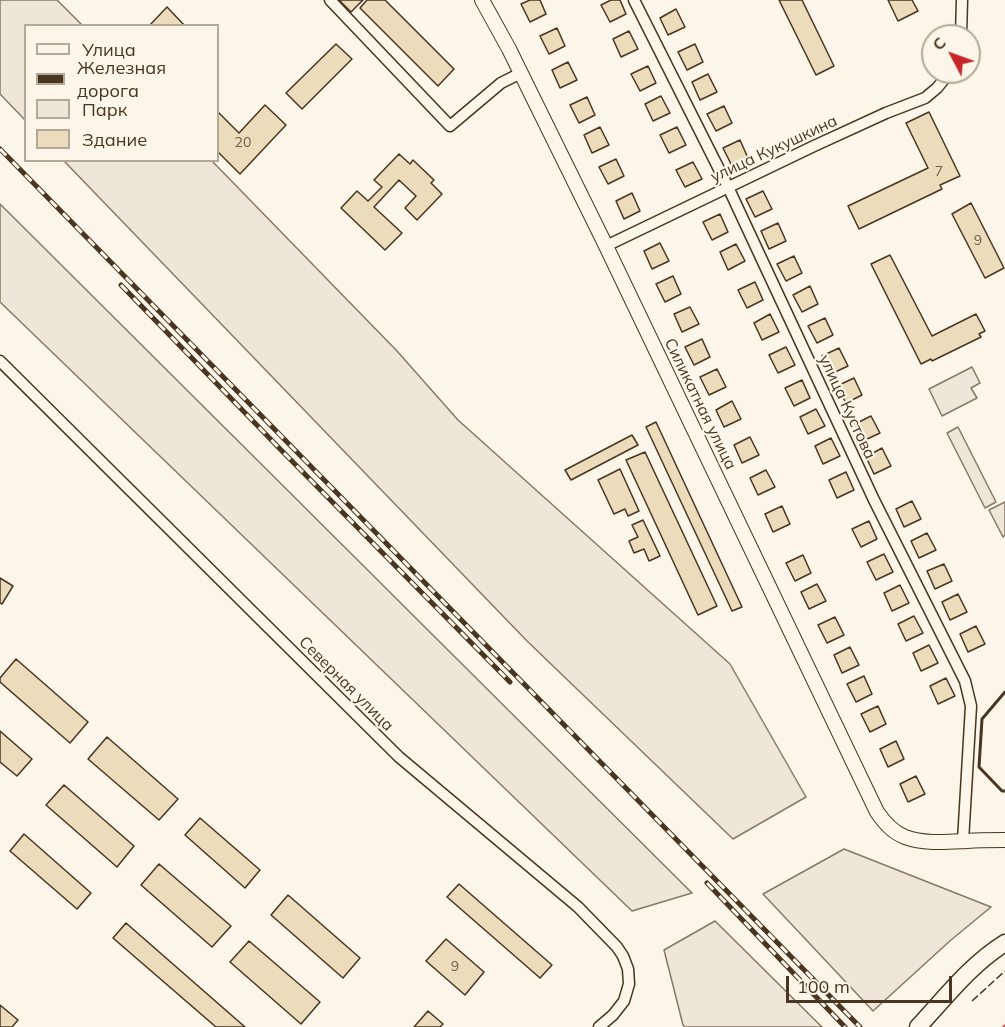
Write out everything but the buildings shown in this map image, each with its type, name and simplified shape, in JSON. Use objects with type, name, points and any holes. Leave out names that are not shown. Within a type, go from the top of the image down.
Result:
[{"type":"main road","points":[[931,1027],[988,954],[1005,943]]},
{"type":"main road","points":[[918,1027],[958,990],[1005,954]]},
{"type":"street","points":[[330,0],[450,126],[501,83],[521,73]]},
{"type":"street","name":"Силикатная улица","points":[[482,0],[521,73],[606,246],[871,801],[885,823],[904,837],[942,842],[963,841]]},
{"type":"street","name":"улица Кустова","points":[[633,0],[728,187],[874,500],[965,681],[971,706],[963,841]]},
{"type":"street","points":[[961,24],[962,0]]},
{"type":"street","name":"улица Кукушкина","points":[[606,246],[814,146],[925,98],[940,84]]},
{"type":"street","name":"Северная улица","points":[[0,361],[399,757],[578,908],[617,947],[628,969],[629,984],[624,1001],[599,1027]]},
{"type":"street","points":[[963,841],[1005,840]]},
{"type":"green space","points":[[0,0],[57,0],[81,24],[24,24],[24,119],[0,94]]},
{"type":"green space","points":[[65,162],[213,162],[397,351],[458,420],[730,664],[806,797],[733,839],[527,641]]},
{"type":"green space","points":[[0,204],[692,893],[632,911],[0,302]]},
{"type":"green space","points":[[844,849],[991,907],[873,1011],[763,894]]},
{"type":"green space","points":[[715,921],[822,1027],[685,1027],[664,950]]},
{"type":"shaded area","points":[[972,367],[980,383],[971,388],[977,398],[942,416],[929,389]]},
{"type":"shaded area","points":[[958,427],[996,502],[985,508],[947,433]]},
{"type":"shaded area","points":[[1005,502],[1005,535],[1003,537],[989,510]]},
{"type":"railway","points":[[0,149],[860,1027]]},
{"type":"railway","points":[[121,285],[510,682]]},
{"type":"railway","points":[[707,883],[845,1027]]},
{"type":"fence","points":[[972,1001],[1005,971]]},
{"type":"wall","points":[[1005,692],[982,719],[979,767],[1002,791],[1005,791]]}]
